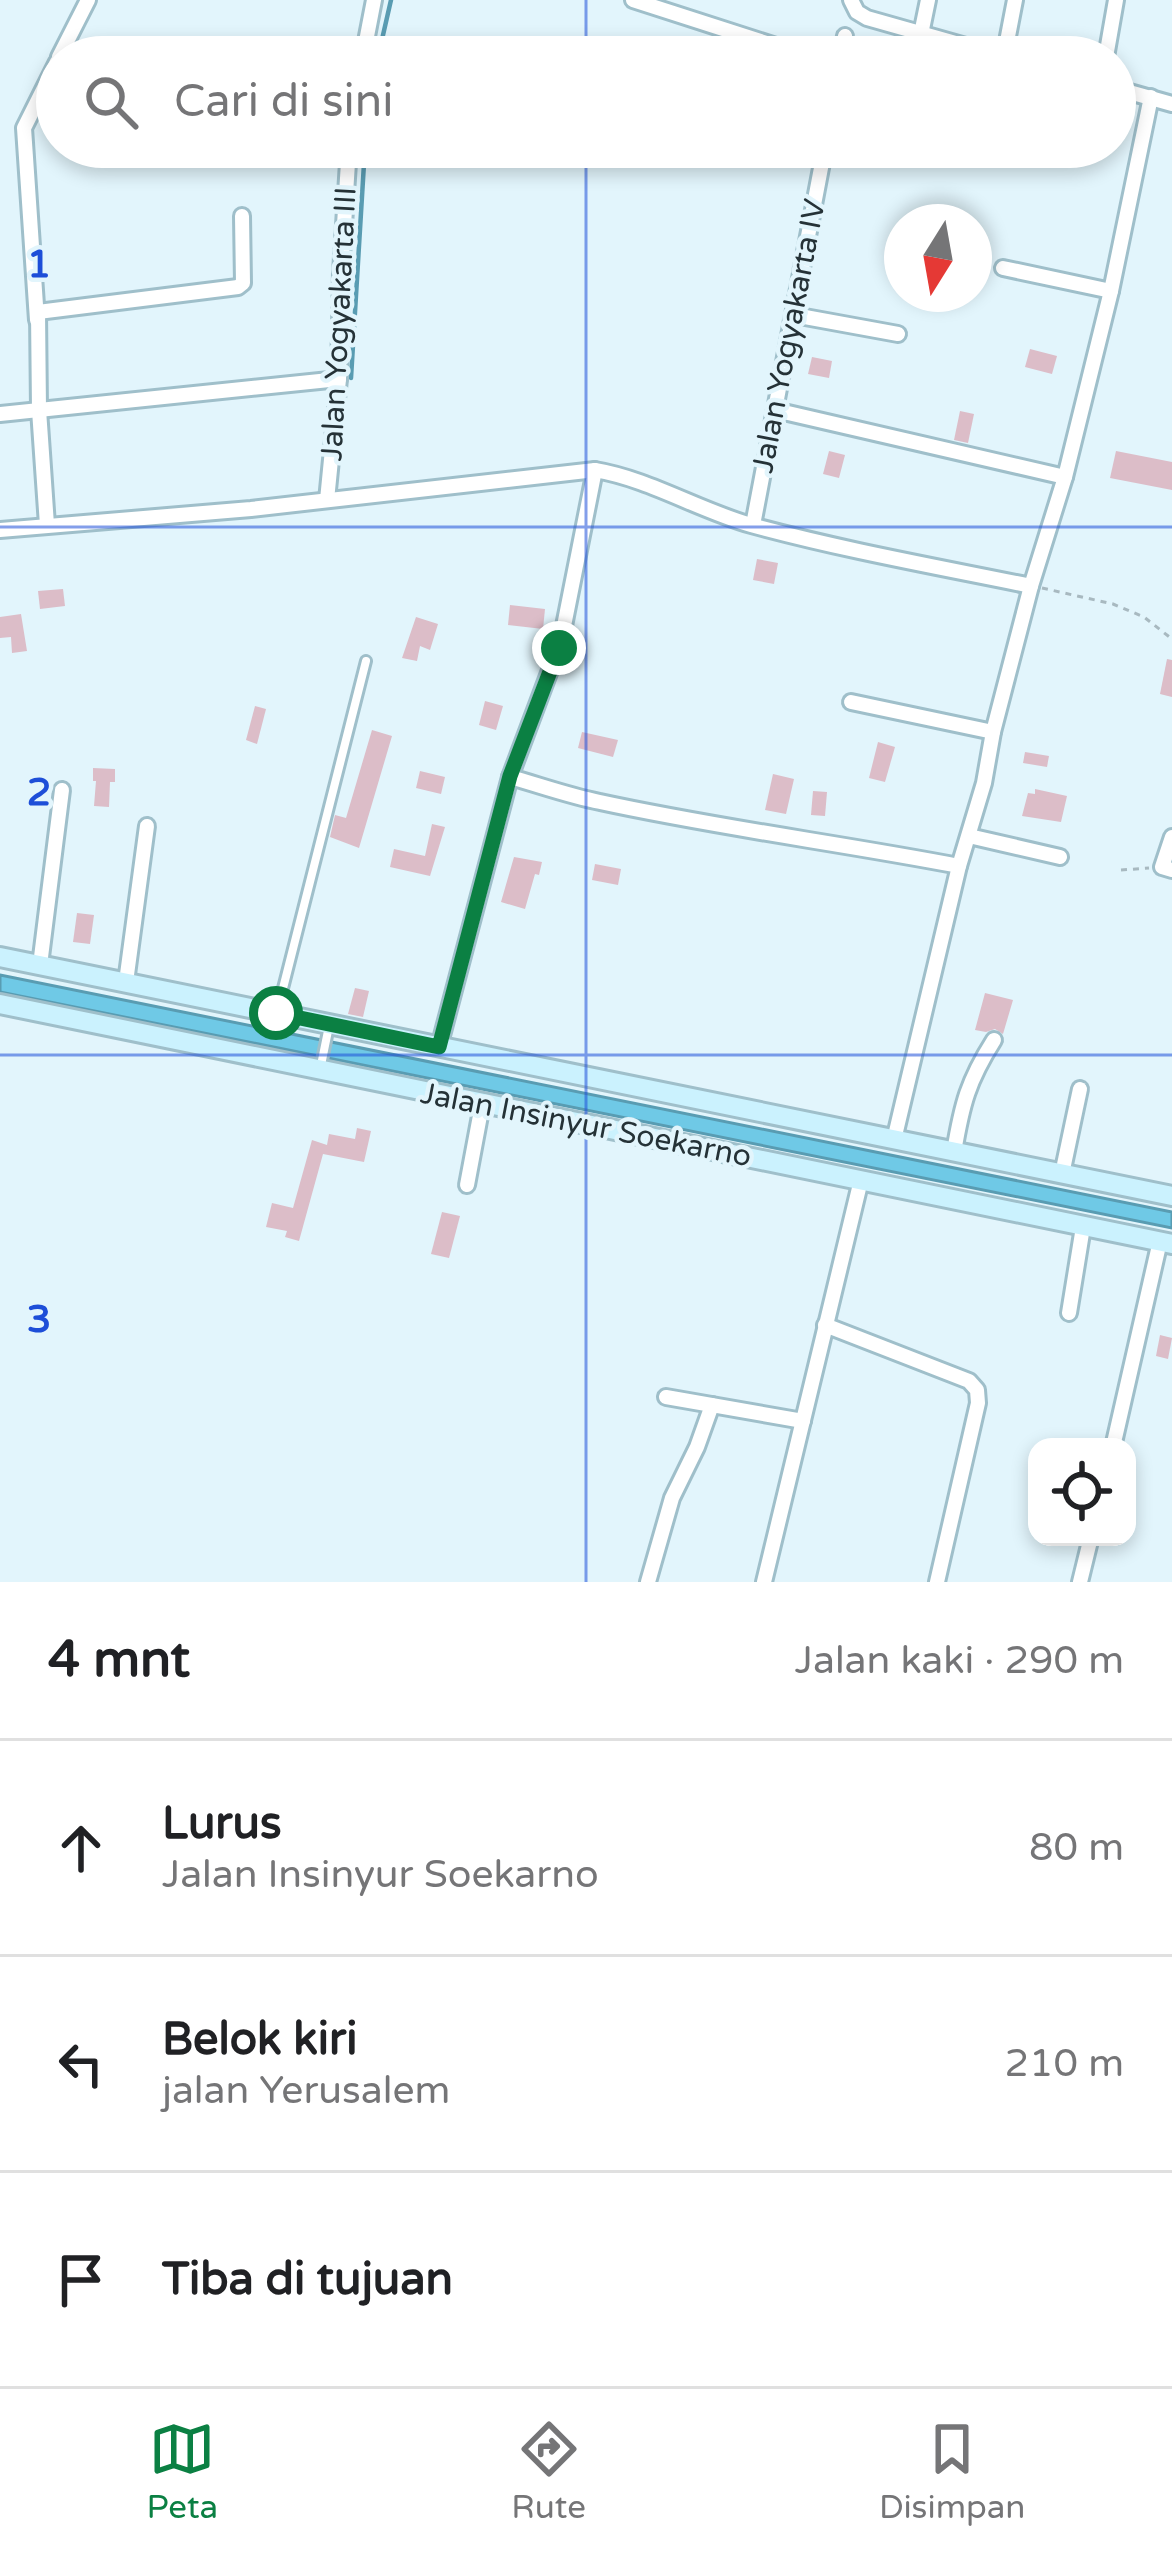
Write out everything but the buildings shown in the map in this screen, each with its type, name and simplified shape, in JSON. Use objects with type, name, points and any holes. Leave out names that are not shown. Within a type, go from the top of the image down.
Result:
[{"type":"street","points":[[70,36],[88,0]]},
{"type":"street","points":[[367,36],[374,0]]},
{"type":"street","points":[[633,0],[745,36]]},
{"type":"street","points":[[851,0],[867,18],[928,36]]},
{"type":"street","points":[[921,34],[928,0]]},
{"type":"street","points":[[1008,36],[1015,0]]},
{"type":"street","points":[[1110,36],[1116,0]]},
{"type":"street","points":[[1136,94],[1172,104]]},
{"type":"street","points":[[1136,167],[1150,98]]},
{"type":"street","points":[[36,104],[24,128],[47,525]]},
{"type":"street","name":"Jalan Yogyakarta III","points":[[328,500],[339,379],[348,168]]},
{"type":"street","name":"Jalan Yogyakarta IV","points":[[753,526],[821,168]]},
{"type":"street","points":[[894,1141],[993,732],[1065,477],[1136,168]]},
{"type":"street","points":[[37,320],[42,310],[238,287],[243,283],[242,216]]},
{"type":"street","points":[[1003,268],[1111,291]]},
{"type":"street","points":[[794,315],[898,334]]},
{"type":"street","points":[[0,414],[339,379]]},
{"type":"street","points":[[775,410],[1065,477]]},
{"type":"street","points":[[0,530],[183,516],[595,470],[753,526],[1031,586]]},
{"type":"street","points":[[439,1047],[510,776],[561,641],[595,470]]},
{"type":"street","points":[[851,702],[993,732]]},
{"type":"street","points":[[510,776],[616,806],[959,866]]},
{"type":"street","points":[[40,965],[62,790]]},
{"type":"street","points":[[126,982],[148,826]]},
{"type":"street","points":[[969,836],[1060,857]]},
{"type":"street","points":[[1167,868],[1172,837]]},
{"type":"street","name":"Jalan Insinyur Soekarno","points":[[0,957],[276,1013],[328,1032],[439,1047],[1172,1196]]},
{"type":"street","name":"Jalan Insinyur Soekarno","points":[[0,1004],[321,1063],[482,1105],[1166,1242]]},
{"type":"street","points":[[954,1152],[964,1095],[994,1040]]},
{"type":"street","points":[[1062,1174],[1080,1089]]},
{"type":"street","points":[[467,1185],[482,1105]]},
{"type":"street","points":[[764,1582],[861,1180]]},
{"type":"street","points":[[1069,1313],[1083,1227]]},
{"type":"street","points":[[1115,1438],[1166,1242]]},
{"type":"street","points":[[825,1325],[949,1372],[977,1390],[978,1403],[937,1582]]},
{"type":"street","points":[[667,1397],[802,1421]]},
{"type":"street","points":[[648,1582],[672,1498],[712,1405]]},
{"type":"street","points":[[1080,1582],[1089,1546]]},
{"type":"lane","points":[[276,1013],[366,661]]},
{"type":"lane","points":[[321,1063],[328,1032]]},
{"type":"path","points":[[1031,586],[1113,604],[1144,617],[1172,639]]},
{"type":"path","points":[[1121,870],[1167,868]]},
{"type":"water","points":[[0,975],[1172,1212],[1172,1228],[0,992]]},
{"type":"waterway","points":[[383,36],[391,0]]},
{"type":"waterway","points":[[351,378],[364,168]]},
{"type":"route","points":[[276,1013],[439,1047],[510,776],[559,648]]}]
